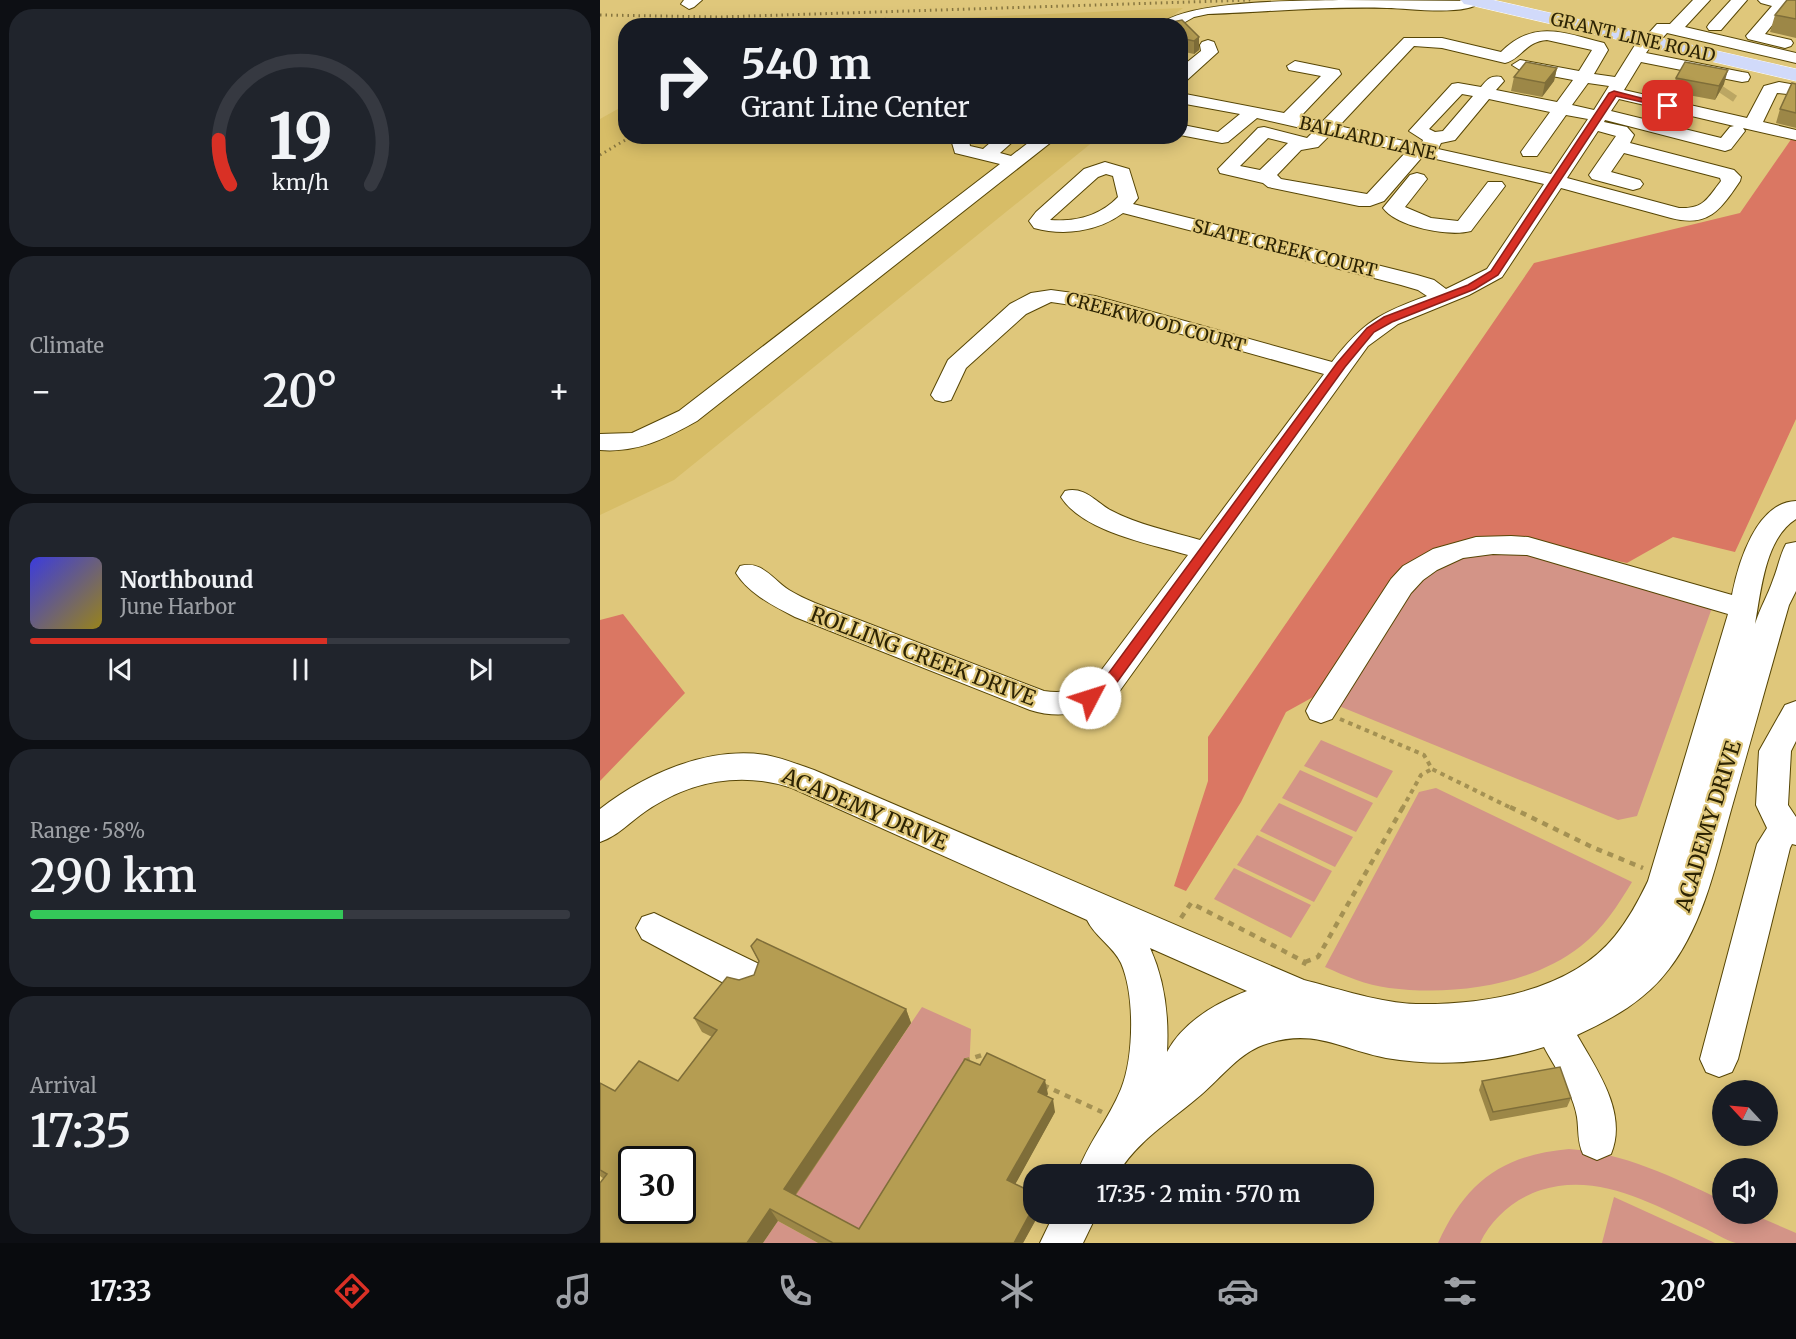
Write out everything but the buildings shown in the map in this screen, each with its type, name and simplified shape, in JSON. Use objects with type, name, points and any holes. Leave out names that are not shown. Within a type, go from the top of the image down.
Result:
[{"type":"main road","name":"GRANT LINE ROAD","points":[[1472,1],[1748,71],[1796,75]]},
{"type":"street","points":[[1678,25],[1702,0]]},
{"type":"street","points":[[1715,27],[1739,0]]},
{"type":"street","points":[[1755,36],[1782,3],[1766,0]]},
{"type":"street","points":[[1180,18],[1189,13],[1208,9],[1387,3],[1437,7],[1472,1]]},
{"type":"street","points":[[1678,25],[1796,58]]},
{"type":"street","points":[[1748,71],[1667,63],[1644,46],[1663,27],[1678,25],[1715,27],[1796,45]]},
{"type":"street","points":[[1530,152],[1584,77],[1600,50],[1598,46],[1534,35],[1516,44],[1485,93],[1449,136],[1421,151],[1377,197],[1370,200],[1359,200],[1286,185],[1268,178],[1227,169],[1264,132],[1312,142],[1421,151],[1501,178],[1556,181],[1678,214],[1697,216],[1707,212],[1730,181],[1731,177],[1727,174],[1620,146]]},
{"type":"street","points":[[1188,70],[1210,52],[1195,36]]},
{"type":"street","points":[[1268,178],[1266,175],[1295,147],[1312,142],[1410,41],[1442,43],[1584,77],[1607,103],[1633,122],[1725,145],[1744,128],[1771,89],[1779,87],[1796,90]]},
{"type":"street","name":"ROLLING CREEK DRIVE","points":[[750,573],[778,596],[805,610],[1041,702],[1057,705],[1074,704],[1105,688],[1360,340],[1376,326],[1472,287],[1495,273],[1644,46]]},
{"type":"street","points":[[1485,53],[1458,88],[1421,151],[1394,208],[1411,219],[1440,227],[1464,227],[1501,178]]},
{"type":"street","points":[[1633,122],[1667,63]]},
{"type":"street","points":[[1188,94],[1197,88],[1213,88],[1293,114],[1333,74],[1295,66]]},
{"type":"street","points":[[1458,88],[1562,109],[1607,103],[1651,90],[1708,108],[1722,106],[1728,94],[1748,71]]},
{"type":"street","points":[[1651,90],[1744,128],[1796,135]]},
{"type":"street","name":"BALLARD LANE","points":[[1188,99],[1253,112],[1293,114],[1325,128],[1421,151]]},
{"type":"street","points":[[1607,103],[1625,135],[1620,146],[1599,175],[1712,205]]},
{"type":"street","points":[[1188,131],[1222,138],[1253,112]]},
{"type":"street","points":[[1340,113],[1362,118]]},
{"type":"street","points":[[1395,126],[1421,151]]},
{"type":"street","points":[[962,144],[986,155],[1024,158]]},
{"type":"street","points":[[986,155],[1000,144]]},
{"type":"street","points":[[600,442],[621,444],[648,437],[688,416],[1041,144]]},
{"type":"street","name":"SLATE CREEK COURT","points":[[1121,207],[1409,280],[1426,285],[1444,298]]},
{"type":"street","name":"CREEKWOOD COURT","points":[[943,395],[956,365],[1009,316],[1028,303],[1051,296],[1087,301],[1338,371]]},
{"type":"street","points":[[1074,497],[1086,508],[1107,518],[1207,551]]},
{"type":"street","name":"ACADEMY DRIVE","points":[[600,828],[627,805],[661,784],[696,772],[735,767],[771,769],[803,779],[1097,910],[1299,984],[1354,1010],[1415,1021],[1547,1016],[1601,1006],[1651,965],[1678,921],[1690,894],[1755,603],[1750,573],[1768,530],[1779,518],[1795,510]]},
{"type":"street","points":[[1321,711],[1412,572],[1428,561],[1473,547],[1502,543],[1528,546],[1755,603]]},
{"type":"street","name":"ACADEMY DRIVE","points":[[1107,1146],[1202,1071],[1219,1052],[1242,1036],[1266,1026],[1298,1019],[1386,1040],[1434,1044],[1493,1042],[1547,1016],[1582,985],[1610,965],[1627,948],[1652,909],[1666,878],[1755,603],[1787,581],[1796,551]]},
{"type":"street","points":[[1719,1059],[1774,844],[1790,830],[1772,805],[1773,769],[1775,751],[1796,713]]},
{"type":"street","name":"ACADEMY DRIVE","points":[[1097,910],[1135,953],[1145,982],[1149,1018],[1148,1046],[1142,1087],[1107,1146]]},
{"type":"street","points":[[654,928],[746,976]]},
{"type":"street","points":[[1148,1046],[1154,1058],[1164,1064],[1173,1064],[1183,1059],[1202,1039],[1229,1018],[1258,1003],[1280,997],[1299,984]]},
{"type":"street","points":[[1547,1016],[1587,1090],[1596,1116],[1597,1140]]},
{"type":"street","points":[[1169,1097],[1183,1059]]},
{"type":"street","points":[[1061,1243],[1071,1224]]},
{"type":"path","points":[[1321,711],[1424,755],[1432,769],[1592,847],[1666,878]]},
{"type":"path","points":[[1175,927],[1191,903],[1299,984],[1318,957],[1421,775],[1432,769]]},
{"type":"path","points":[[959,1070],[964,1061],[982,1055],[992,1060]]},
{"type":"path","points":[[1040,1083],[1107,1146]]},
{"type":"shaded area","points":[[1183,8],[1170,18],[958,18]]},
{"type":"shaded area","points":[[618,109],[618,144],[1090,144],[674,480],[600,515],[600,119]]},
{"type":"shaded area","points":[[1792,138],[1796,139],[1796,419],[1735,552],[1673,537],[1627,563],[1499,536],[1448,544],[1418,560],[1324,691],[1286,712],[1241,802],[1186,891],[1174,886],[1208,781],[1208,737],[1534,263],[1740,213]]},
{"type":"shaded area","points":[[1511,548],[1713,605],[1637,816],[1618,820],[1334,704],[1413,579],[1457,557]]},
{"type":"shaded area","points":[[623,614],[685,693],[600,781],[600,620]]},
{"type":"shaded area","points":[[1321,740],[1393,771],[1377,798],[1304,766]]},
{"type":"shaded area","points":[[1300,770],[1373,803],[1356,832],[1282,798]]},
{"type":"shaded area","points":[[1436,788],[1632,882],[1616,908],[1581,946],[1561,960],[1515,979],[1464,989],[1414,990],[1372,985],[1325,967],[1419,792]]},
{"type":"shaded area","points":[[1279,803],[1353,837],[1335,867],[1260,831]]},
{"type":"shaded area","points":[[1257,835],[1332,871],[1314,902],[1237,865]]},
{"type":"shaded area","points":[[1234,868],[1311,905],[1291,938],[1214,899]]},
{"type":"shaded area","points":[[922,1007],[971,1029],[969,1072],[865,1241],[791,1201]]},
{"type":"shaded area","points":[[1569,1149],[1590,1151],[1648,1167],[1712,1196],[1712,1224],[1775,1224],[1796,1233],[1796,1243],[1736,1243],[1624,1193],[1583,1185],[1562,1185],[1541,1190],[1513,1204],[1491,1225],[1480,1243],[1438,1243],[1461,1203],[1489,1175],[1505,1165],[1545,1152]]},
{"type":"shaded area","points":[[1614,1197],[1715,1243],[1602,1243]]},
{"type":"shaded area","points":[[778,1221],[818,1243],[763,1243]]},
{"type":"tunnel","points":[[1726,97],[1730,91]]},
{"type":"railway","points":[[600,15],[720,17],[1252,0]]},
{"type":"railway","points":[[600,155],[619,144]]},
{"type":"route","points":[[1090,698],[1105,688],[1360,340],[1370,330],[1388,320],[1472,287],[1495,273],[1614,93],[1668,106]]}]
